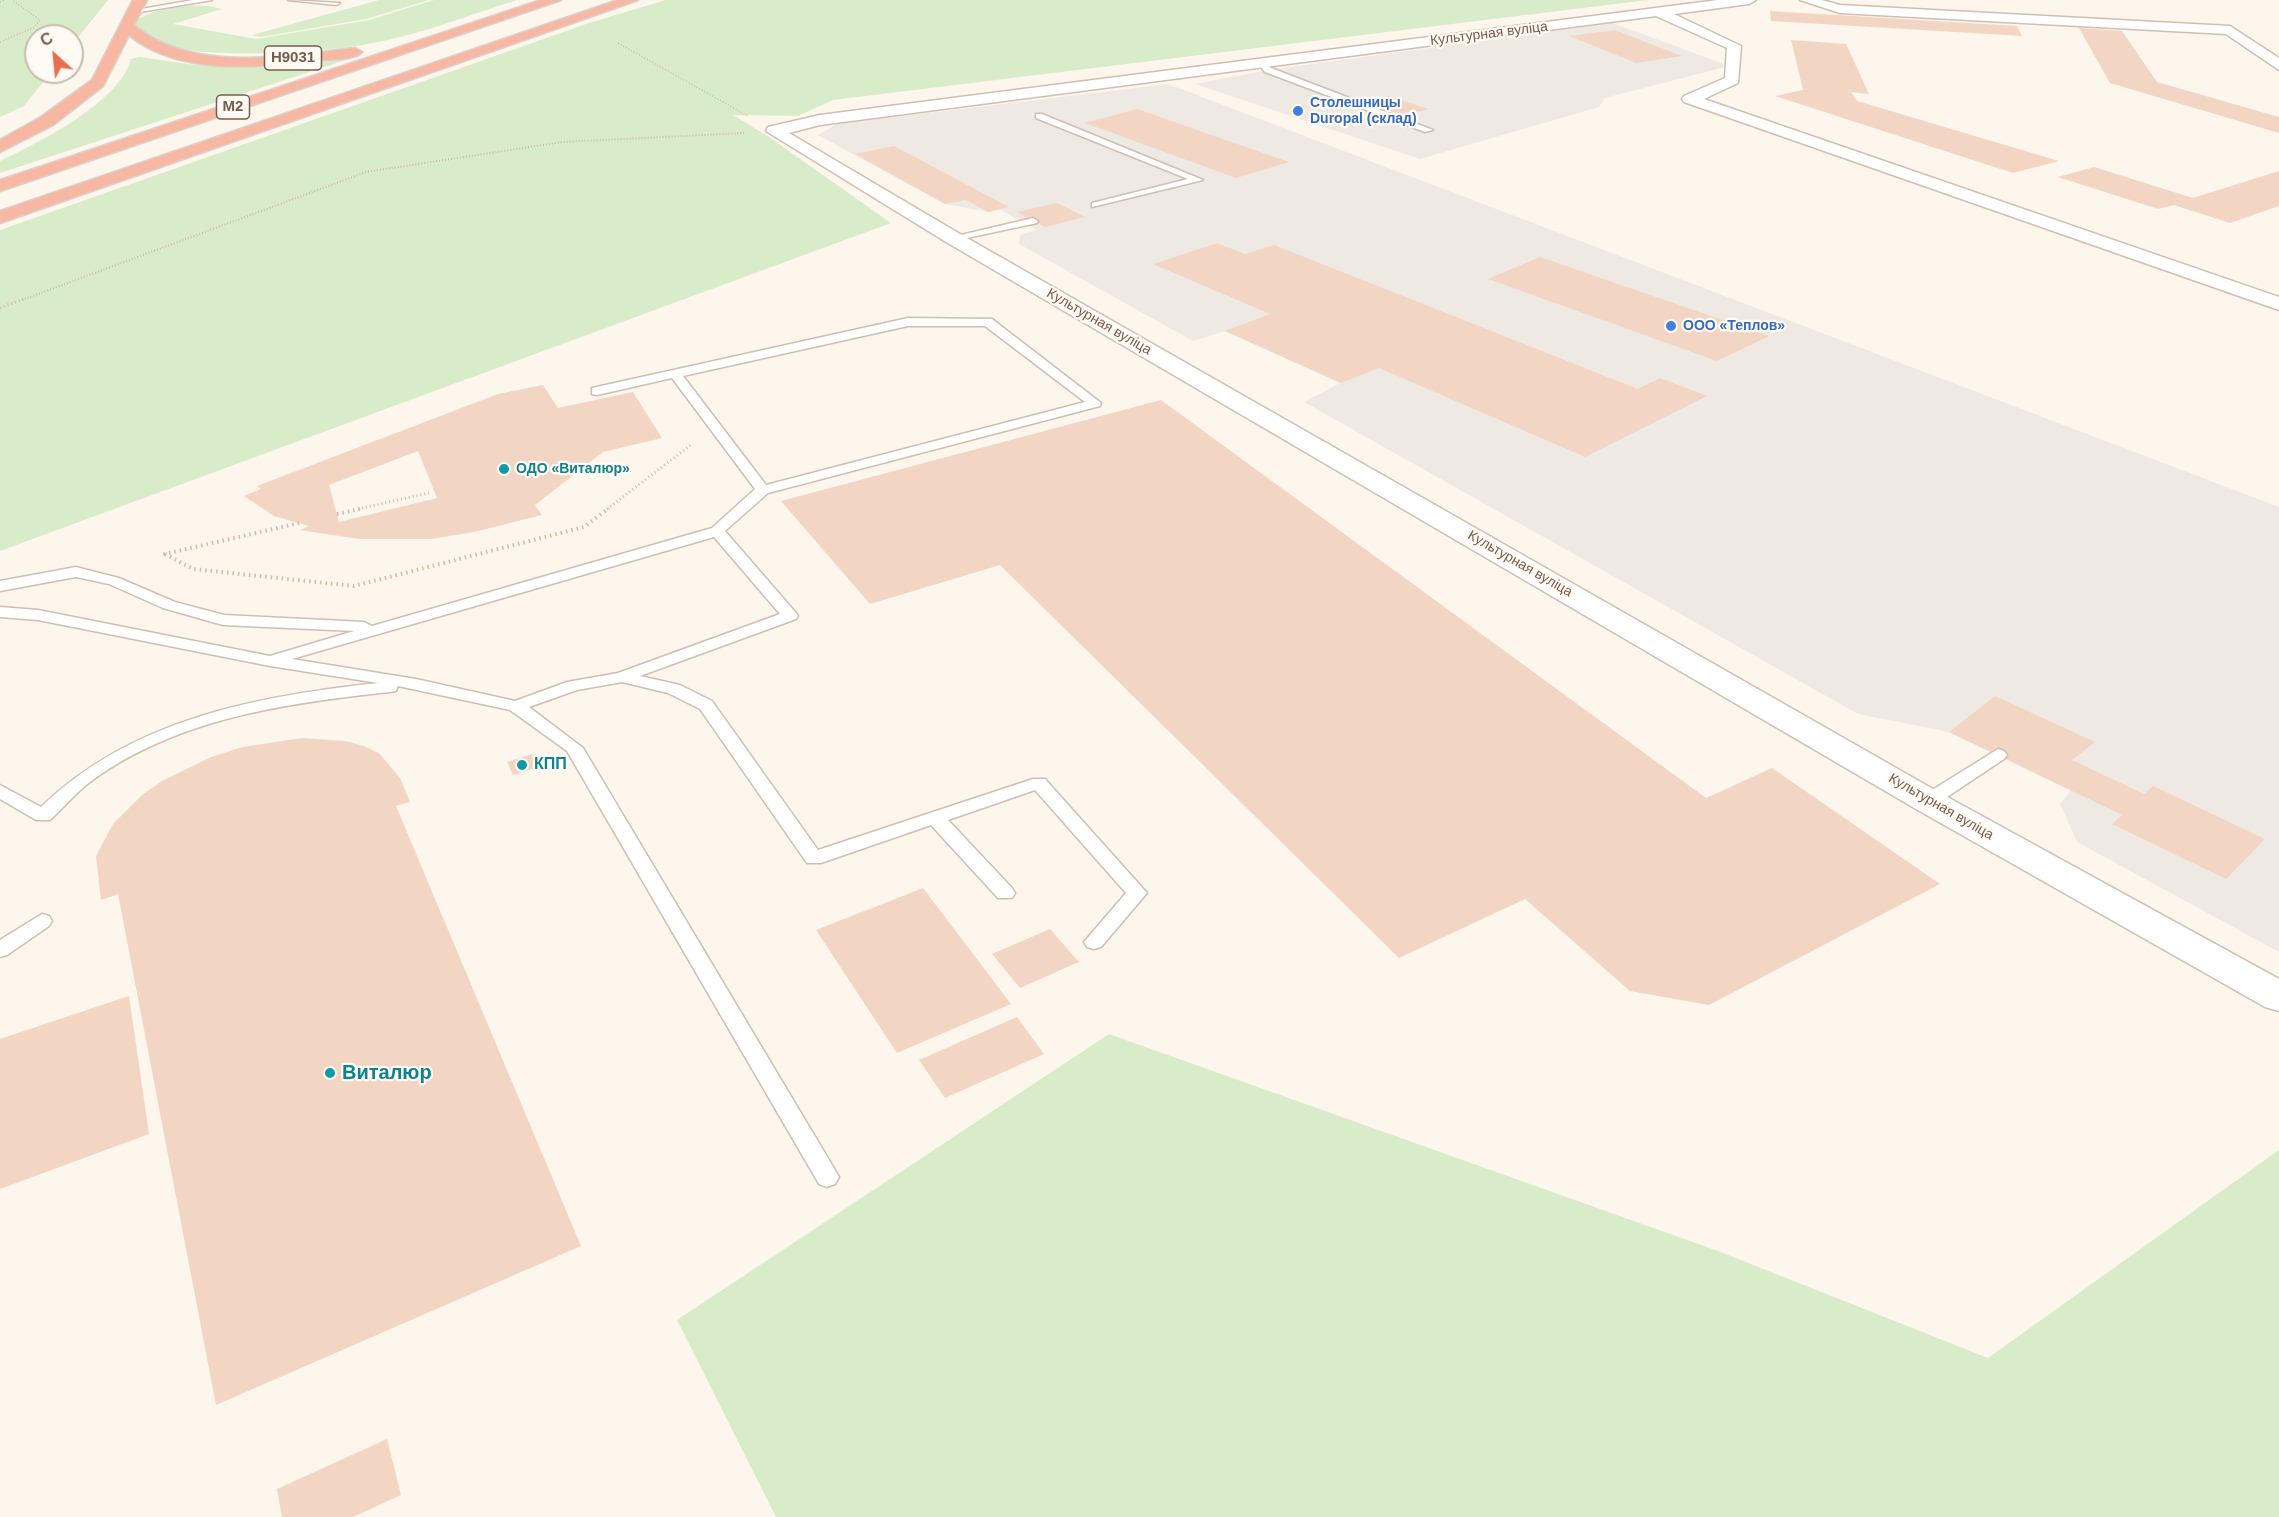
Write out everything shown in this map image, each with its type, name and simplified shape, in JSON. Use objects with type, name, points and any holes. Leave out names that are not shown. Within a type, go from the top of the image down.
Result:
[{"type":"highway","name":"М2","points":[[0,186],[554,0]]},
{"type":"highway","name":"М2","points":[[0,217],[631,0]]},
{"type":"highway","points":[[555,27],[649,0]]},
{"type":"highway","points":[[0,147],[47,121],[98,83],[137,5]]},
{"type":"highway","name":"Н9031","points":[[126,26],[153,45],[174,52],[206,58],[247,60],[328,56],[378,49],[466,29]]},
{"type":"street","name":"Культурная вуліца","points":[[774,131],[820,120],[1749,0]]},
{"type":"street","points":[[1807,0],[1840,9],[2230,30],[2279,65]]},
{"type":"street","points":[[1657,12],[1734,46],[1732,80],[1690,99],[2279,303]]},
{"type":"street","name":"Культурная вуліца","points":[[774,131],[953,238],[1928,801],[2279,997]]},
{"type":"lane","points":[[137,5],[208,0]]},
{"type":"lane","points":[[292,0],[336,3]]},
{"type":"lane","points":[[1262,63],[1268,70],[1428,130]]},
{"type":"lane","points":[[1039,116],[1198,180],[1096,205]]},
{"type":"lane","points":[[953,238],[1033,220]]},
{"type":"lane","points":[[270,661],[717,531],[763,490],[1095,403],[988,322],[908,322],[597,391]]},
{"type":"lane","points":[[675,374],[763,490]]},
{"type":"lane","points":[[516,706],[573,686],[622,677],[790,616],[717,531]]},
{"type":"lane","points":[[0,586],[76,572],[114,581],[169,604],[223,620],[380,628]]},
{"type":"lane","points":[[0,612],[38,615],[270,661],[416,684],[516,706],[574,748],[827,1177]]},
{"type":"lane","points":[[622,677],[674,689],[706,705],[814,858],[1039,783],[1137,893],[1094,942]]},
{"type":"lane","points":[[0,791],[43,816],[82,780],[136,746],[210,716],[269,702],[416,684]]},
{"type":"lane","points":[[1928,801],[1998,755]]},
{"type":"lane","points":[[935,818],[1005,893]]},
{"type":"lane","points":[[0,951],[42,921]]},
{"type":"path","points":[[0,2],[5,0]]},
{"type":"path","points":[[0,42],[33,28],[40,20],[12,0]]},
{"type":"path","points":[[618,43],[774,131]]},
{"type":"path","points":[[0,308],[366,172],[562,142],[774,131]]},
{"type":"path","points":[[299,523],[165,554],[193,569],[354,586],[584,526],[695,442]]},
{"type":"path","points":[[337,514],[429,493]]},
{"type":"shaded area","points":[[1613,23],[1729,66],[1605,98],[1599,107],[1420,159],[1195,84],[1268,70]]},
{"type":"shaded area","points":[[1168,84],[2279,507],[2279,952],[2077,842],[2060,804],[2071,790],[1949,732],[1858,714],[1304,402],[1340,383],[1225,331],[1193,341],[1019,244],[1020,235],[1037,230],[999,209],[988,212],[945,204],[818,135],[837,124]]},
{"type":"green space","points":[[0,0],[108,0],[84,30],[84,24],[24,24],[24,84],[41,84],[24,106],[0,117]]},
{"type":"green space","points":[[379,0],[429,0],[366,19],[261,37],[252,35]]},
{"type":"green space","points":[[434,0],[517,0],[391,39],[323,50],[232,53],[177,49],[151,43],[128,26],[148,14],[173,7],[211,7],[222,9],[173,24],[256,39],[369,20]]},
{"type":"green space","points":[[666,0],[1648,0],[833,100],[798,116],[733,115],[769,137],[891,223],[0,551],[0,230],[589,23]]},
{"type":"green space","points":[[140,57],[195,65],[268,66],[349,59],[0,173],[0,161],[35,144],[95,105],[124,75],[131,59]]},
{"type":"green space","points":[[1109,1034],[1718,1251],[1988,1358],[2279,1150],[2279,1517],[776,1517],[677,1320]]},
{"type":"building","points":[[1770,11],[2017,26],[2022,36],[1771,21]]},
{"type":"building","points":[[2079,28],[2122,31],[2157,82],[2279,117],[2279,133],[2110,83]]},
{"type":"building","points":[[1615,30],[1682,56],[1636,63],[1569,36]]},
{"type":"building","points":[[1791,40],[1846,44],[1869,94],[1851,92],[1857,101],[2059,161],[2013,173],[1775,96],[1803,90]]},
{"type":"building","points":[[1389,96],[1428,109],[1403,116],[1368,101]]},
{"type":"building","points":[[1137,109],[1289,162],[1236,178],[1085,123]]},
{"type":"building","points":[[894,146],[1009,207],[988,212],[966,200],[945,204],[855,154]]},
{"type":"building","points":[[2094,167],[2193,198],[2279,171],[2279,206],[2230,223],[2174,205],[2158,209],[2058,177]]},
{"type":"building","points":[[1057,203],[1085,217],[1045,227],[1017,212]]},
{"type":"building","points":[[1217,243],[1245,254],[1274,245],[1638,389],[1660,378],[1707,396],[1585,457],[1379,368],[1341,383],[1225,331],[1270,314],[1153,264]]},
{"type":"building","points":[[1540,257],[1769,336],[1717,361],[1488,279]]},
{"type":"building","name":"ОДО «Виталюр»","points":[[543,385],[558,408],[633,392],[662,438],[603,452],[535,505],[542,515],[474,532],[431,539],[359,539],[300,530],[309,526],[274,516],[244,496],[261,489],[257,486],[498,394]],"holes":[[[418,451],[437,498],[339,522],[329,485]]]},
{"type":"building","points":[[1161,400],[1706,798],[1772,768],[1940,884],[1709,1005],[1630,991],[1525,899],[1399,958],[1000,565],[870,604],[781,501]]},
{"type":"building","points":[[1995,696],[2095,742],[2072,760],[2144,794],[2153,786],[2265,839],[2226,879],[2112,824],[2122,815],[1949,732]]},
{"type":"building","name":"Виталюр","points":[[302,738],[345,741],[364,746],[379,753],[400,778],[410,802],[396,806],[581,1246],[216,1405],[118,894],[101,900],[96,856],[113,824],[142,795],[162,781],[211,757],[243,747]]},
{"type":"building","name":"КПП","points":[[532,754],[538,767],[513,775],[507,762]]},
{"type":"building","points":[[923,888],[1011,1004],[897,1053],[816,930]]},
{"type":"building","points":[[1050,929],[1079,962],[1020,988],[992,954]]},
{"type":"building","points":[[129,996],[149,1134],[0,1189],[0,1039]]},
{"type":"building","points":[[1017,1017],[1044,1054],[945,1098],[919,1060]]},
{"type":"building","points":[[387,1439],[401,1495],[353,1517],[282,1517],[277,1489]]},
{"type":"place","name":"Столешницы Duropal (склад)","points":[[1298,111]]},
{"type":"place","name":"ООО «Теплов»","points":[[1671,326]]},
{"type":"place","name":"ОДО «Виталюр»","points":[[504,469]]},
{"type":"place","name":"КПП","points":[[522,765]]},
{"type":"place","name":"Виталюр","points":[[330,1073]]}]
